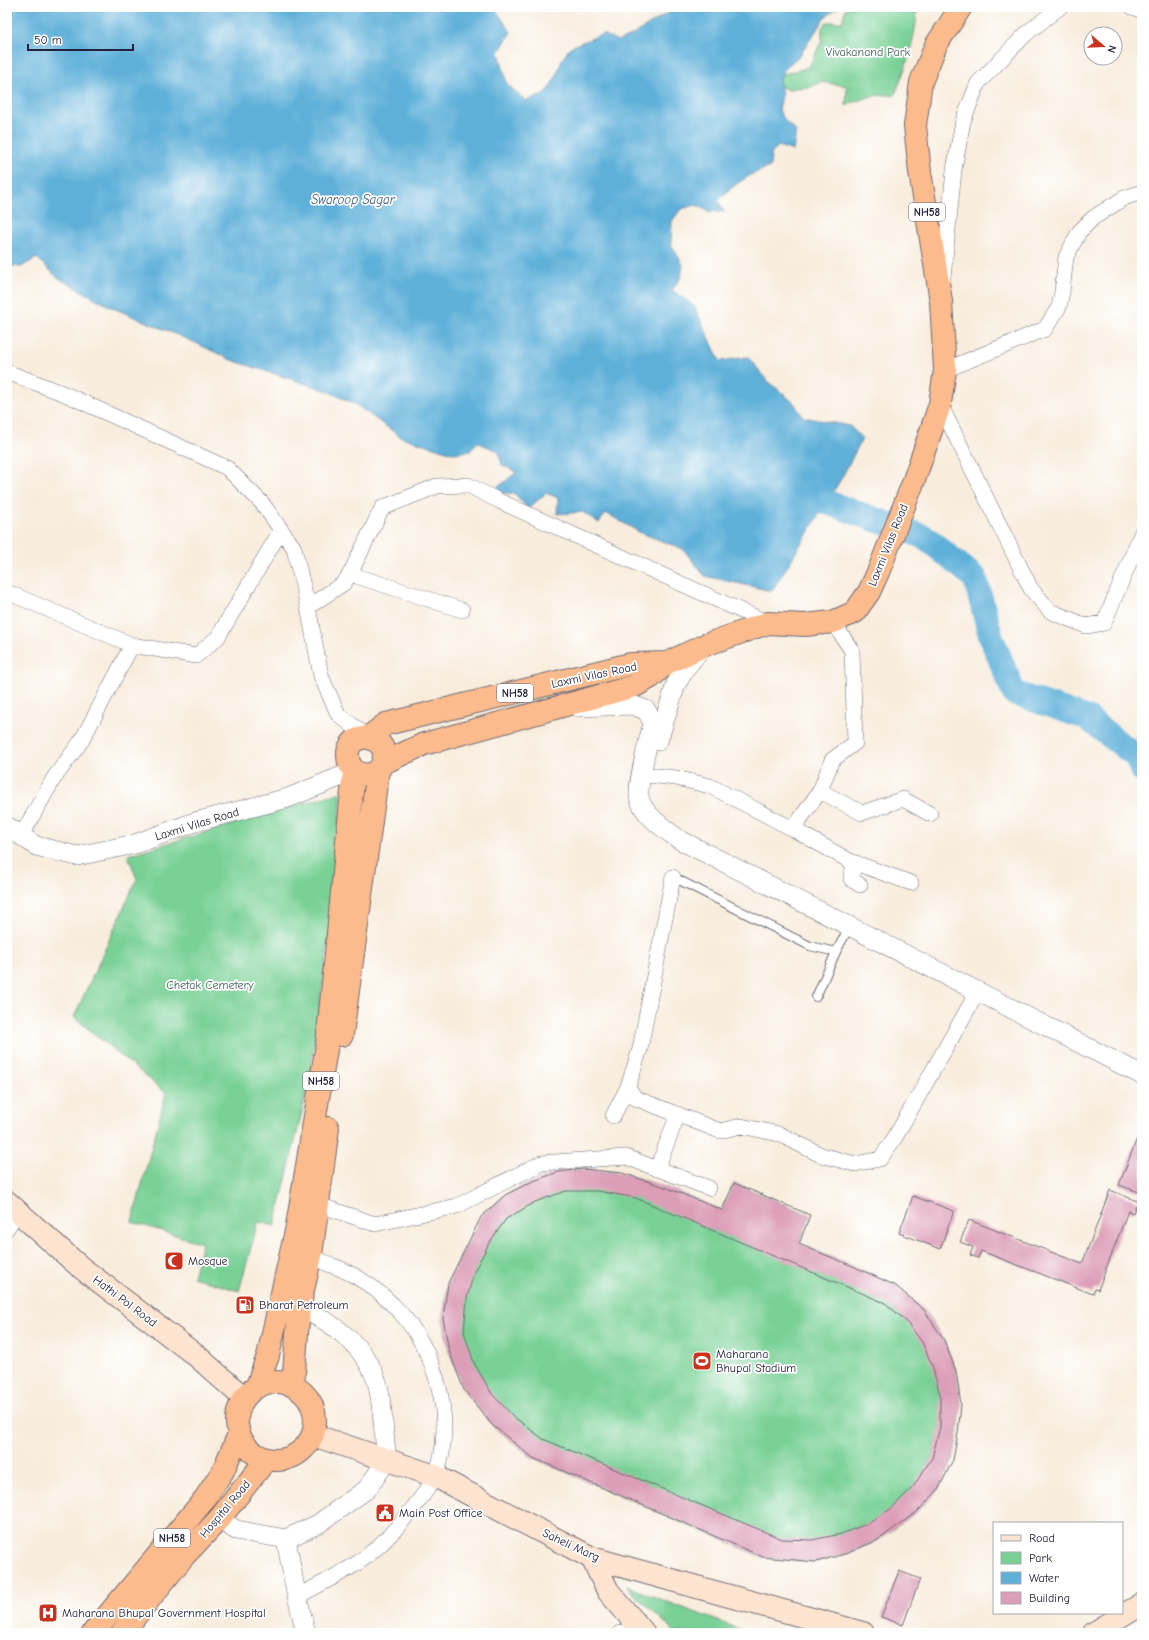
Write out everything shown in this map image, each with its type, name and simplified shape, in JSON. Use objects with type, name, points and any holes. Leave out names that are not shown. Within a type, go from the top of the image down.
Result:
[{"type":"highway","name":"Laxmi Vilas Road","points":[[381,767],[371,774],[362,774],[354,771],[347,761],[348,749],[356,740],[367,737],[386,724],[631,664],[667,663],[705,644],[768,624],[805,625],[833,622],[855,612],[870,592],[880,570],[913,483],[940,404],[945,370],[941,301],[920,172],[915,126],[921,82],[936,45],[961,7]]},
{"type":"highway","name":"NH58","points":[[381,767],[424,744],[635,686],[651,677],[667,663]]},
{"type":"highway","name":"NH58","points":[[266,1460],[249,1450],[239,1434],[236,1422],[238,1409],[250,1392],[268,1356],[297,1226],[310,1202],[381,767],[385,754],[382,746],[376,739],[367,737]]},
{"type":"highway","name":"NH58","points":[[293,1385],[299,1308],[311,1256],[310,1202],[354,771]]},
{"type":"highway","points":[[250,1392],[275,1381],[293,1385],[301,1390],[308,1397],[313,1406],[315,1421],[313,1435],[308,1444],[294,1456],[275,1461],[266,1460]]},
{"type":"highway","name":"NH58","points":[[92,1633],[204,1500],[223,1471],[239,1434]]},
{"type":"highway","name":"Hospital Road","points":[[122,1633],[184,1556],[219,1519],[266,1460]]},
{"type":"main road","name":"Hathi Pol Road","points":[[11,1214],[198,1357],[250,1392]]},
{"type":"main road","name":"Saheli Marg","points":[[313,1435],[435,1476],[592,1558],[863,1633]]},
{"type":"main road","points":[[592,1558],[608,1591],[635,1631]]},
{"type":"main road","points":[[1094,1633],[1142,1604]]},
{"type":"street","points":[[941,301],[954,170],[962,121],[978,83],[1027,33],[1060,7]]},
{"type":"street","points":[[1132,7],[1142,10]]},
{"type":"street","points":[[945,370],[1045,329],[1059,307],[1066,257],[1079,232],[1093,218],[1124,198],[1142,192]]},
{"type":"street","points":[[7,372],[65,394],[227,468],[262,503],[294,548],[308,606],[321,676],[338,714],[367,737]]},
{"type":"street","points":[[940,404],[1031,589],[1050,611],[1086,626],[1104,623],[1142,532]]},
{"type":"street","points":[[308,606],[344,583],[350,574],[382,508],[437,486],[468,485],[499,501],[768,624]]},
{"type":"street","points":[[7,592],[132,645],[196,656],[218,637],[281,530]]},
{"type":"street","points":[[350,574],[462,610]]},
{"type":"street","points":[[793,829],[820,791],[832,760],[855,743],[852,651],[833,622]]},
{"type":"street","points":[[646,811],[645,796],[648,775],[668,705],[676,684],[687,666],[705,644]]},
{"type":"street","points":[[14,831],[82,740],[132,645]]},
{"type":"street","points":[[552,708],[632,705],[646,710],[653,722],[642,771],[639,796],[646,811],[658,825],[680,840],[849,927],[1142,1074]]},
{"type":"street","name":"Laxmi Vilas Road","points":[[14,831],[36,846],[77,856],[135,844],[195,822],[288,798],[354,771]]},
{"type":"street","points":[[648,775],[676,778],[710,786],[856,863],[911,883]]},
{"type":"street","points":[[820,791],[862,813],[903,799],[930,814]]},
{"type":"street","points":[[856,863],[851,879],[860,885]]},
{"type":"street","points":[[613,1116],[628,1087],[640,1049],[673,877]]},
{"type":"street","points":[[628,1087],[635,1098],[720,1131],[741,1126],[779,1134],[821,1155],[855,1164],[880,1159],[894,1139],[978,991]]},
{"type":"street","points":[[656,1169],[678,1114]]},
{"type":"street","points":[[310,1202],[374,1224],[457,1206],[541,1163],[626,1158],[709,1188]]},
{"type":"street","points":[[298,1596],[355,1564],[376,1549],[409,1515],[435,1476],[441,1456],[444,1434],[443,1415],[437,1377],[420,1339],[410,1325],[395,1306],[362,1280],[342,1269],[320,1262],[311,1256]]},
{"type":"street","points":[[219,1519],[236,1530],[286,1539],[318,1524],[367,1489],[387,1460],[379,1390],[373,1373],[362,1354],[346,1336],[331,1324],[315,1314],[299,1308]]},
{"type":"street","points":[[286,1539],[306,1633]]},
{"type":"lane","points":[[673,877],[810,946],[836,952]]},
{"type":"lane","points":[[816,997],[849,927]]},
{"type":"green space","name":"Vivakanand Park","points":[[846,7],[924,7],[917,12],[909,55],[894,96],[882,95],[870,97],[846,106],[847,86],[821,82],[811,87],[788,90],[779,86],[780,75],[809,67],[822,40],[822,27],[827,22],[842,22]]},
{"type":"green space","name":"Chetak Cemetery","points":[[342,792],[331,926],[309,1082],[275,1226],[258,1222],[239,1291],[193,1277],[202,1243],[132,1222],[166,1093],[74,1017],[137,879],[128,855]]},
{"type":"green space","name":"Maharana Bhupal Stadium","points":[[583,1169],[622,1173],[665,1187],[722,1210],[734,1183],[810,1215],[799,1244],[896,1286],[924,1310],[944,1340],[956,1371],[961,1405],[953,1460],[938,1490],[918,1511],[878,1540],[848,1553],[816,1562],[763,1557],[533,1458],[492,1425],[464,1390],[449,1351],[443,1318],[448,1283],[481,1217],[505,1195],[531,1182],[558,1172]]},
{"type":"green space","points":[[626,1586],[749,1633],[676,1633]]},
{"type":"water","name":"Swaroop Sagar","points":[[7,7],[494,7],[511,32],[499,52],[507,84],[526,101],[546,93],[556,77],[562,60],[570,47],[603,34],[618,41],[633,35],[669,12],[667,7],[839,7],[825,17],[800,55],[786,67],[779,80],[782,95],[779,110],[785,121],[796,131],[793,151],[778,146],[771,154],[770,167],[741,181],[718,201],[724,212],[708,211],[696,205],[681,209],[672,221],[671,244],[683,265],[681,277],[672,290],[694,306],[720,361],[748,357],[768,381],[794,403],[803,417],[850,426],[862,439],[841,479],[772,591],[705,576],[683,549],[641,533],[606,513],[599,523],[583,512],[557,514],[558,498],[546,493],[528,509],[515,494],[492,492],[517,472],[502,465],[498,451],[477,442],[470,451],[453,453],[401,437],[355,404],[325,390],[231,360],[194,342],[113,308],[58,278],[37,258],[21,267],[7,265]]},
{"type":"building","points":[[1138,1136],[1142,1138],[1142,1193],[1119,1185]]},
{"type":"building","points":[[583,1169],[622,1173],[665,1187],[722,1210],[734,1183],[810,1215],[799,1244],[896,1286],[924,1310],[944,1340],[956,1371],[961,1405],[958,1433],[953,1460],[938,1490],[918,1511],[878,1540],[848,1553],[816,1562],[763,1557],[533,1458],[492,1425],[464,1390],[449,1351],[443,1318],[448,1283],[481,1217],[505,1195],[531,1182],[558,1172]],"holes":[[[566,1191],[598,1191],[636,1198],[885,1303],[905,1320],[922,1342],[932,1365],[940,1395],[940,1427],[932,1458],[913,1487],[892,1508],[869,1523],[841,1534],[812,1540],[782,1539],[543,1439],[514,1417],[492,1394],[474,1363],[464,1332],[467,1298],[474,1272],[489,1243],[506,1219],[535,1202]]]},
{"type":"building","points":[[1110,1190],[1142,1203],[1140,1208],[1136,1206],[1133,1213],[1128,1211],[1098,1290],[1095,1289],[1093,1294],[981,1251],[978,1258],[970,1255],[973,1247],[960,1242],[969,1220],[1082,1264]]},
{"type":"building","points":[[913,1196],[954,1211],[940,1249],[899,1233]]},
{"type":"building","points":[[899,1571],[920,1579],[903,1625],[881,1617]]},
{"type":"waterway","points":[[826,502],[925,537],[975,578],[991,637],[1014,693],[1087,718],[1137,757],[1142,771]]},
{"type":"place","name":"Mosque","points":[[174,1261]]},
{"type":"place","name":"Bharat Petroleum","points":[[245,1305]]},
{"type":"place","name":"Maharana Bhupal Stadium","points":[[702,1361]]},
{"type":"place","name":"Main Post Office","points":[[385,1513]]},
{"type":"place","name":"Maharana Bhupal Government Hospital","points":[[48,1613]]}]
